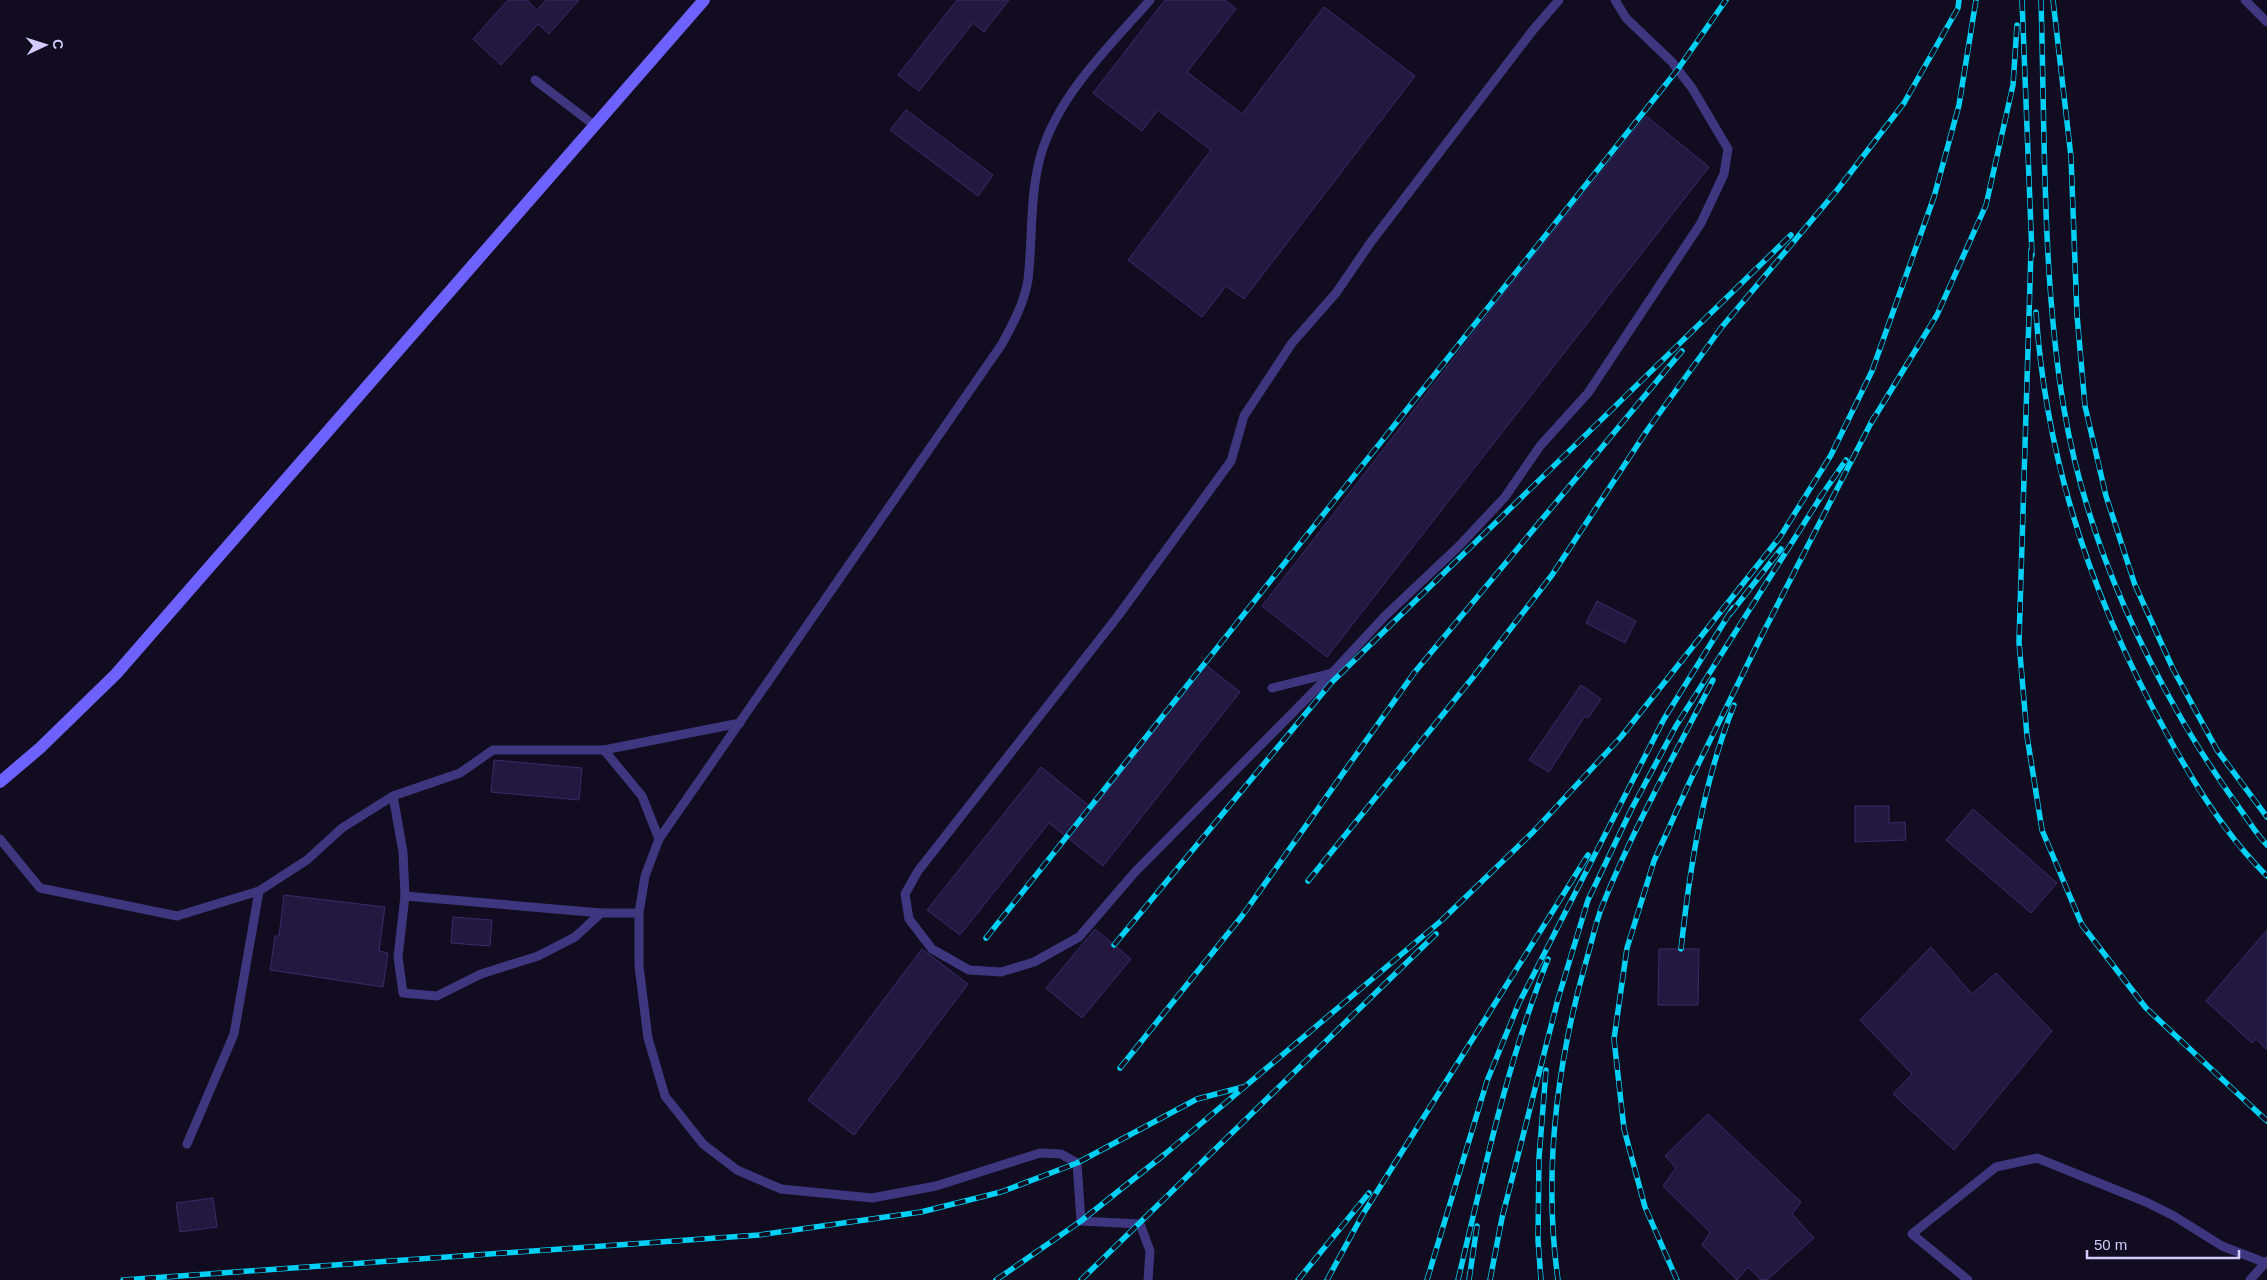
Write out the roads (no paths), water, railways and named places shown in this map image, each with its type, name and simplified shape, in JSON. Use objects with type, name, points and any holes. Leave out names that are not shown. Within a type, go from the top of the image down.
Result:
[{"type":"main road","points":[[0,782],[40,748],[116,674],[704,0]]},
{"type":"lane","points":[[1148,1280],[1150,1251],[1140,1224],[1080,1221],[1077,1163],[1062,1154],[1040,1153],[936,1186],[872,1198],[781,1189],[737,1170],[703,1144],[664,1096],[648,1038],[639,966],[640,913],[645,876],[658,839],[1002,344],[1019,311],[1028,282],[1034,188],[1042,152],[1056,118],[1081,80],[1150,0]]},
{"type":"lane","points":[[1559,0],[1533,30],[1377,234],[1336,293],[1292,343],[1244,416],[1231,461],[1118,616],[918,871],[905,894],[909,919],[932,949],[969,970],[1001,972],[1034,962],[1079,937],[1135,872],[1332,673],[1385,616],[1459,546],[1505,497],[1540,446],[1588,393],[1701,223],[1724,174],[1728,149],[1692,88],[1672,62],[1626,18],[1615,0]]},
{"type":"lane","points":[[2245,0],[2267,22]]},
{"type":"lane","points":[[535,80],[594,125]]},
{"type":"lane","points":[[1272,688],[1332,673]]},
{"type":"lane","points":[[0,839],[40,888],[177,916],[259,891],[307,860],[342,828],[393,796],[460,773],[493,750],[604,750],[740,723]]},
{"type":"lane","points":[[604,750],[642,796],[658,839]]},
{"type":"lane","points":[[393,796],[403,852],[405,896],[398,956],[403,993],[437,996],[481,974],[538,956],[575,937],[602,913]]},
{"type":"lane","points":[[187,1144],[234,1034],[259,891]]},
{"type":"lane","points":[[405,896],[602,913],[640,913]]},
{"type":"lane","points":[[1968,1280],[1912,1234],[1996,1167],[2037,1158],[2146,1202],[2174,1216],[2222,1246],[2266,1262],[2250,1280]]},
{"type":"railway","points":[[986,938],[1678,69],[1726,0]]},
{"type":"railway","points":[[1308,881],[1474,676],[1552,575],[1648,429],[1721,328],[1838,189],[1904,103],[1958,8],[1959,0]]},
{"type":"railway","points":[[996,1280],[1081,1221],[1165,1154],[1442,920],[1533,832],[1621,737],[1780,537],[1831,455],[1872,371],[1934,197],[1959,105],[1976,0]]},
{"type":"railway","points":[[2022,0],[2032,255]]},
{"type":"railway","points":[[2041,0],[2046,205],[2052,308],[2064,409],[2082,488],[2107,565],[2158,676],[2207,761],[2253,828],[2267,845]]},
{"type":"railway","points":[[2053,0],[2071,157],[2077,315],[2085,406],[2106,496],[2135,585],[2173,669],[2217,750],[2267,817]]},
{"type":"railway","points":[[1871,423],[1937,315],[1986,205],[2013,85],[2017,25]]},
{"type":"railway","points":[[1114,945],[1331,683],[1791,235]]},
{"type":"railway","points":[[2031,250],[2019,642],[2027,736],[2042,830],[2082,925],[2146,1008],[2267,1121]]},
{"type":"railway","points":[[2036,312],[2041,368],[2050,424],[2062,478],[2096,583],[2117,634],[2141,684],[2188,772],[2224,827],[2267,876]]},
{"type":"railway","points":[[1120,1068],[1242,916],[1414,673],[1682,351]]},
{"type":"railway","points":[[1677,1280],[1645,1207],[1624,1129],[1614,1039],[1627,948],[1654,861],[1691,779],[1762,635],[1874,417]]},
{"type":"railway","points":[[1819,499],[1846,460]]},
{"type":"railway","points":[[1490,1280],[1502,1218],[1558,999],[1588,900],[1632,808],[1676,726],[1822,495]]},
{"type":"railway","points":[[1730,614],[1781,549]]},
{"type":"railway","points":[[1427,1280],[1487,1081],[1519,1003],[1664,719],[1733,608]]},
{"type":"railway","points":[[1558,1280],[1552,1199],[1553,1159],[1561,1077],[1577,997],[1598,917],[1615,875],[1655,791],[1713,680]]},
{"type":"railway","points":[[1681,949],[1699,825],[1714,764],[1734,705]]},
{"type":"railway","points":[[1327,1280],[1363,1214],[1588,855]]},
{"type":"railway","points":[[1081,1280],[1436,934]]},
{"type":"railway","points":[[1458,1280],[1508,1078],[1533,998],[1548,959]]},
{"type":"railway","points":[[1541,1280],[1538,1240],[1539,1158],[1546,1070]]},
{"type":"railway","points":[[123,1280],[759,1235],[921,1212],[1001,1192],[1077,1163],[1197,1099],[1243,1087]]},
{"type":"railway","points":[[1298,1280],[1369,1193]]},
{"type":"railway","points":[[1469,1280],[1477,1226]]}]
